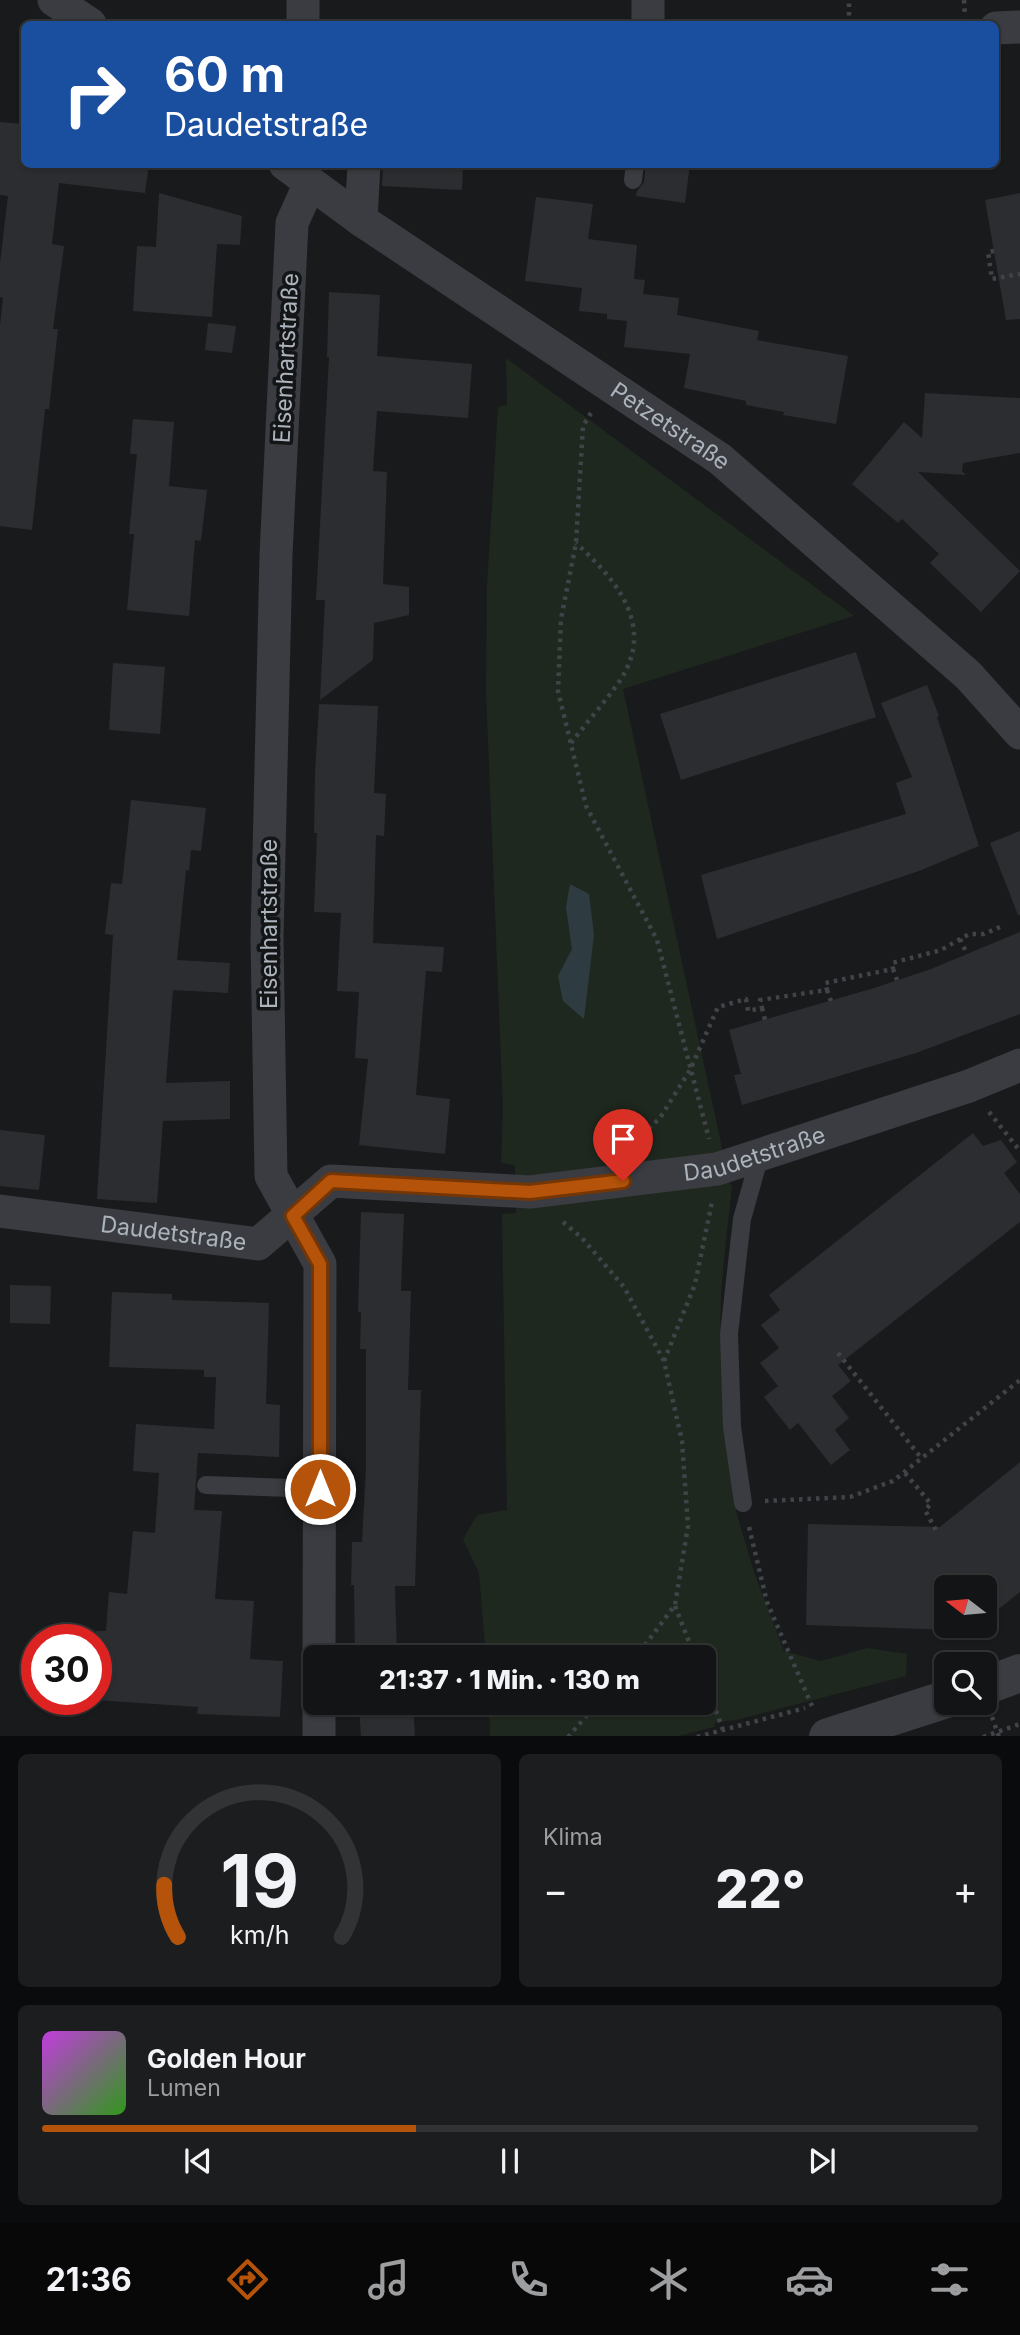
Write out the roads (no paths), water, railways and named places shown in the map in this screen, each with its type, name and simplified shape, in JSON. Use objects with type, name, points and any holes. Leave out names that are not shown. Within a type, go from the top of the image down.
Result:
[{"type":"street","points":[[54,0],[86,21]]},
{"type":"street","points":[[303,0],[303,21]]},
{"type":"street","points":[[648,0],[648,21]]},
{"type":"street","points":[[999,28],[1020,27]]},
{"type":"street","points":[[361,220],[364,168]]},
{"type":"street","name":"Petzetstraße","points":[[297,174],[361,220],[720,459],[968,676],[1020,733]]},
{"type":"street","name":"Eisenhartstraße","points":[[297,174],[292,223],[276,555],[267,938],[271,1176],[320,1264],[319,1645]]},
{"type":"street","name":"Daudetstraße","points":[[0,1211],[258,1244],[331,1181],[530,1192],[717,1169],[969,1086],[1020,1065]]},
{"type":"street","points":[[997,1682],[1020,1673]]},
{"type":"street","points":[[820,1721],[934,1701]]},
{"type":"street","points":[[319,1736],[320,1715]]},
{"type":"lane","points":[[743,1503],[732,1427],[729,1334],[742,1219],[760,1155]]},
{"type":"lane","points":[[206,1485],[320,1489]]}]
